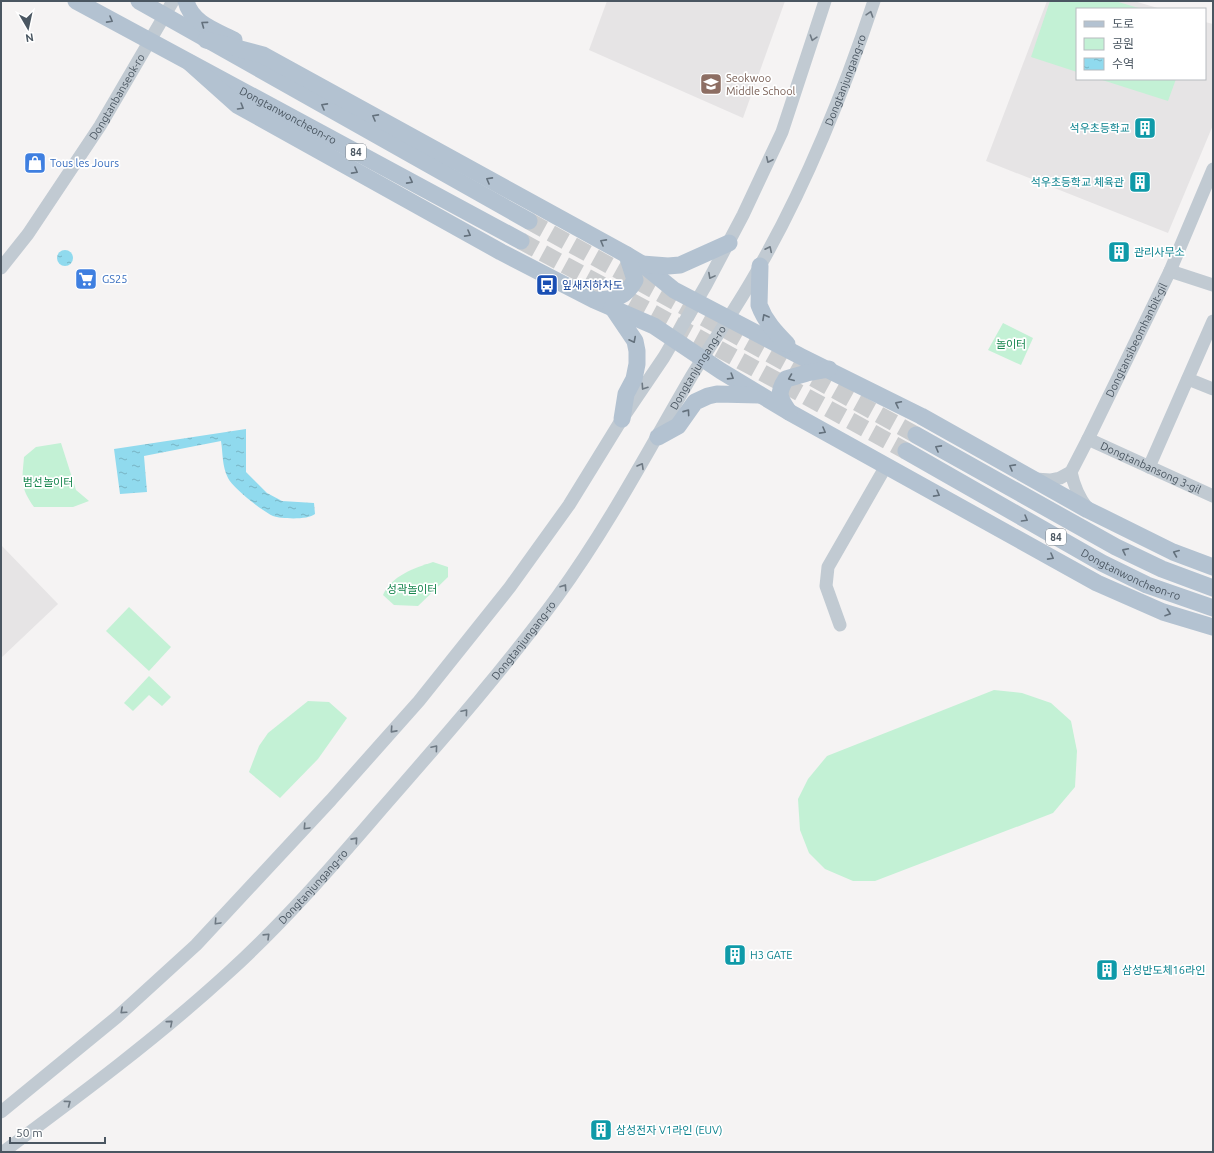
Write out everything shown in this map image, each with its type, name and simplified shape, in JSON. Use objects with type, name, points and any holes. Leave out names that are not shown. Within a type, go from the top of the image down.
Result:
[{"type":"main road","name":"Dongtanwoncheon-ro","points":[[76,1],[190,64],[521,241]]},
{"type":"main road","name":"84","points":[[139,1],[169,8],[206,40],[529,221]]},
{"type":"main road","points":[[186,1],[188,8],[203,24],[263,55],[627,255],[642,264],[674,290],[800,356],[829,369],[921,416],[1088,510],[1174,552],[1213,567]]},
{"type":"main road","points":[[206,40],[263,55]]},
{"type":"main road","points":[[190,64],[237,105],[501,252],[594,300],[654,326],[760,395],[789,412],[1097,583],[1163,612],[1213,628]]},
{"type":"main road","points":[[642,264],[668,266],[680,265],[729,242]]},
{"type":"main road","points":[[594,300],[618,297],[629,292],[635,280],[627,255]]},
{"type":"main road","points":[[760,266],[760,305],[764,316],[775,333],[800,356]]},
{"type":"main road","points":[[612,307],[635,341],[637,351],[637,364],[634,379],[626,394],[622,418]]},
{"type":"main road","points":[[789,412],[780,399],[780,388],[786,379],[829,369]]},
{"type":"main road","points":[[658,436],[678,426],[694,402],[708,396],[717,394],[760,395]]},
{"type":"main road","name":"Dongtanwoncheon-ro","points":[[916,435],[1116,547],[1162,569],[1213,588]]},
{"type":"main road","name":"Dongtanwoncheon-ro","points":[[906,451],[1102,563],[1147,585],[1213,608]]},
{"type":"street","points":[[1,1112],[117,1017],[196,945],[331,800],[419,701],[510,587],[569,505],[622,418],[675,340],[729,242],[782,132],[826,1]]},
{"type":"street","name":"Dongtanjungang-ro","points":[[4,1152],[102,1078],[166,1026],[230,972],[275,927],[344,852],[450,730],[558,596],[624,495],[703,358],[760,266],[816,155],[860,45],[874,1]]},
{"type":"street","name":"Dongtanbanseok-ro","points":[[1,268],[28,234],[92,139],[169,8]]},
{"type":"street","name":"Dongtansibeomhanbit-gil","points":[[1071,472],[1170,271],[1213,169]]},
{"type":"street","points":[[1170,271],[1213,285]]},
{"type":"street","points":[[1149,467],[1213,321]]},
{"type":"street","points":[[1188,380],[1213,389]]},
{"type":"street","name":"Dongtanbansong 3-gil","points":[[1088,439],[1213,496]]},
{"type":"street","points":[[840,625],[826,586],[828,567],[886,466]]},
{"type":"street","points":[[1032,478],[1050,480],[1060,478],[1071,472],[1078,497],[1088,510]]},
{"type":"shaded area","name":"Seokwoo Middle School","points":[[607,1],[785,1],[743,118],[589,50]]},
{"type":"shaded area","points":[[1047,1],[1134,1],[1158,8],[1076,8],[1076,80],[1206,80],[1206,22],[1213,24],[1213,125],[1168,233],[986,161]]},
{"type":"shaded area","points":[[1,545],[58,604],[1,658]]},
{"type":"green space","points":[[1050,1],[1115,1],[1139,8],[1076,8],[1076,72],[1031,57]]},
{"type":"green space","points":[[1102,80],[1176,80],[1168,101]]},
{"type":"green space","name":"놀이터","points":[[1003,323],[1033,338],[1021,365],[988,350]]},
{"type":"green space","name":"범선놀이터","points":[[61,443],[76,490],[89,501],[73,507],[34,507],[26,494],[23,484],[24,457],[36,447]]},
{"type":"green space","name":"성곽놀이터","points":[[433,562],[448,567],[448,577],[418,606],[394,605],[383,595],[387,588],[397,578],[411,570]]},
{"type":"green space","points":[[129,607],[171,647],[149,671],[106,631]]},
{"type":"green space","points":[[149,676],[171,697],[162,706],[149,695],[133,711],[124,703]]},
{"type":"green space","points":[[994,690],[1022,693],[1051,703],[1071,721],[1077,751],[1075,787],[1053,813],[875,881],[853,881],[825,869],[809,853],[800,830],[798,799],[808,779],[827,756]]},
{"type":"green space","points":[[308,701],[329,702],[347,718],[318,759],[280,798],[249,772],[259,746],[268,733]]},
{"type":"water","points":[[65,250],[71,252],[73,258],[71,264],[65,266],[59,264],[57,258],[59,252]]},
{"type":"water","points":[[246,429],[246,472],[267,493],[282,501],[314,503],[315,514],[301,518],[277,517],[255,504],[228,478],[224,464],[221,441],[144,456],[147,492],[120,494],[114,449]]},
{"type":"tunnel","points":[[529,221],[916,435]]},
{"type":"tunnel","points":[[521,241],[906,451]]},
{"type":"place","name":"Seokwoo Middle School","points":[[711,84]]},
{"type":"place","name":"석우초등학교","points":[[1145,128]]},
{"type":"place","name":"Tous les Jours","points":[[35,163]]},
{"type":"place","name":"석우초등학교 체육관","points":[[1140,182]]},
{"type":"place","name":"관리사무소","points":[[1119,252]]},
{"type":"place","name":"GS25","points":[[86,279]]},
{"type":"place","name":"잎새지하차도","points":[[547,285]]},
{"type":"place","name":"H3 GATE","points":[[735,955]]},
{"type":"place","name":"삼성반도체16라인","points":[[1107,970]]},
{"type":"place","name":"삼성전자 V1라인 (EUV)","points":[[601,1130]]}]
